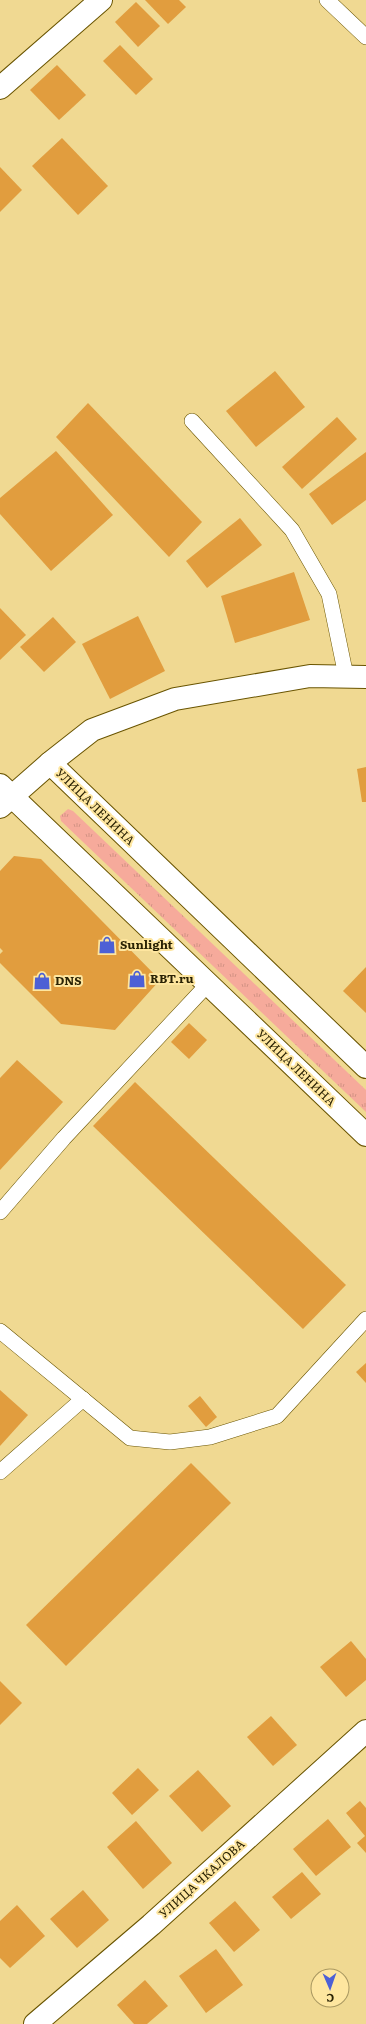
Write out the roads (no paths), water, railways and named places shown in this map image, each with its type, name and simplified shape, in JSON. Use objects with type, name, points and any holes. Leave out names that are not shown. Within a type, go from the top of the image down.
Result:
[{"type":"street","points":[[0,88],[102,0]]},
{"type":"street","name":"УЛИЦА ЛЕНИНА","points":[[356,676],[310,676],[175,699],[92,730],[50,763],[366,1067]]},
{"type":"street","points":[[4,796],[50,763]]},
{"type":"street","name":"УЛИЦА ЛЕНИНА","points":[[4,796],[208,984],[366,1135]]},
{"type":"street","name":"УЛИЦА ЧКАЛОВА","points":[[35,2024],[151,1925],[366,1731]]},
{"type":"lane","points":[[327,0],[366,37]]},
{"type":"lane","points":[[192,420],[292,530],[328,594],[356,676]]},
{"type":"lane","points":[[0,1212],[64,1138],[208,984]]},
{"type":"lane","points":[[0,1331],[130,1438],[170,1442],[210,1437],[277,1416],[366,1319]]},
{"type":"lane","points":[[0,1472],[83,1399]]},
{"type":"place","name":"Sunlight","points":[[107,945]]},
{"type":"place","name":"RBT.ru","points":[[137,979]]},
{"type":"place","name":"DNS","points":[[42,981]]}]
